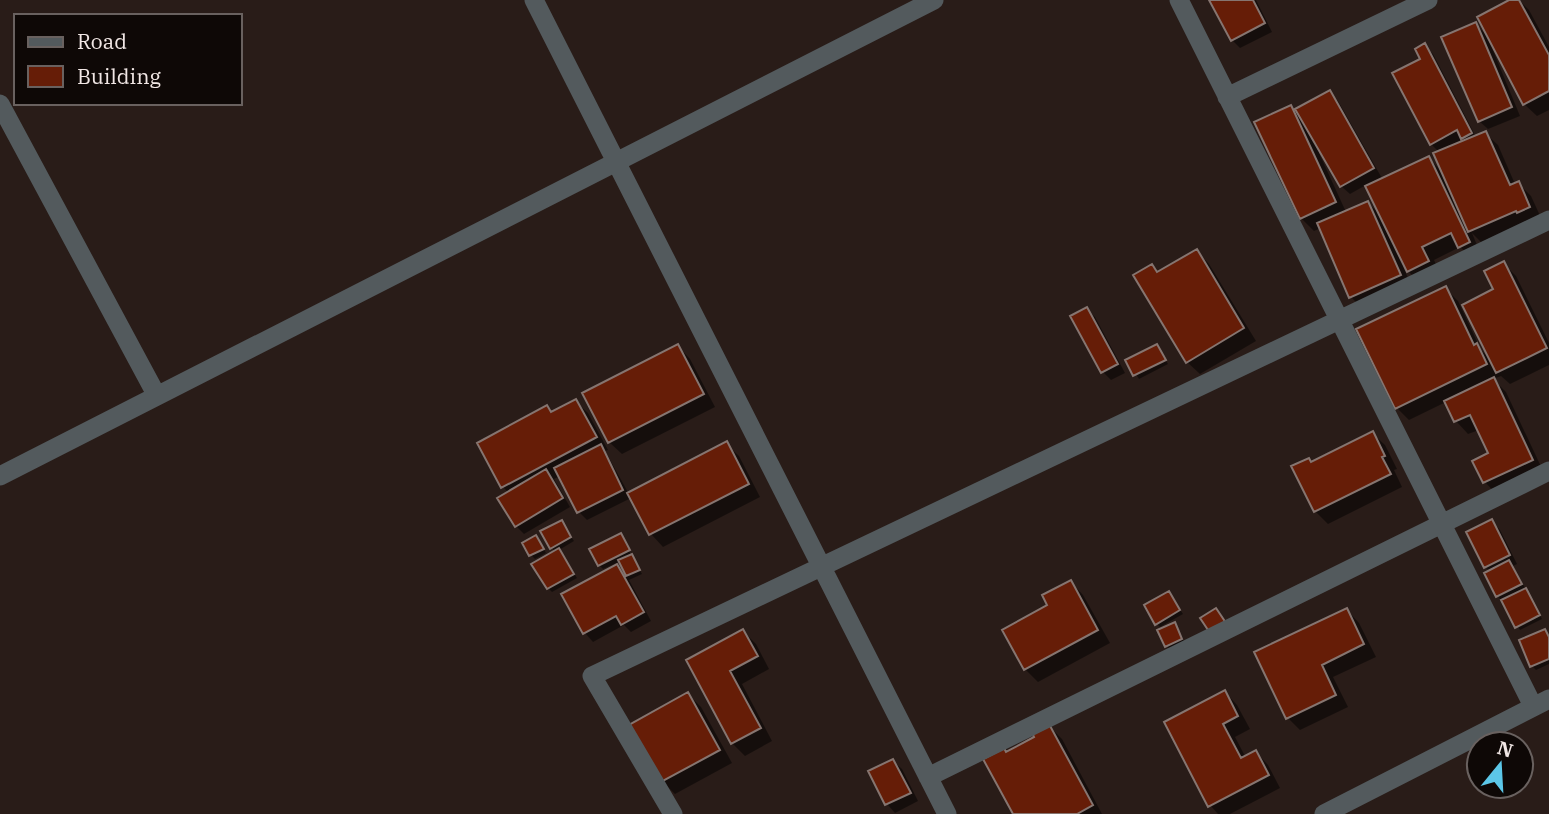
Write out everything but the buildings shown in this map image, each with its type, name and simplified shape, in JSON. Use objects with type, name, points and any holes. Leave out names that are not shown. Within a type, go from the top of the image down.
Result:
[{"type":"street","points":[[534,0],[947,814]]},
{"type":"street","points":[[0,476],[934,0]]},
{"type":"street","points":[[1179,0],[1441,524],[1541,702],[1324,814]]},
{"type":"street","points":[[1227,97],[1427,0]]},
{"type":"street","points":[[0,104],[157,396]]},
{"type":"street","points":[[673,814],[592,676],[1549,220]]},
{"type":"street","points":[[928,777],[1549,471]]}]
